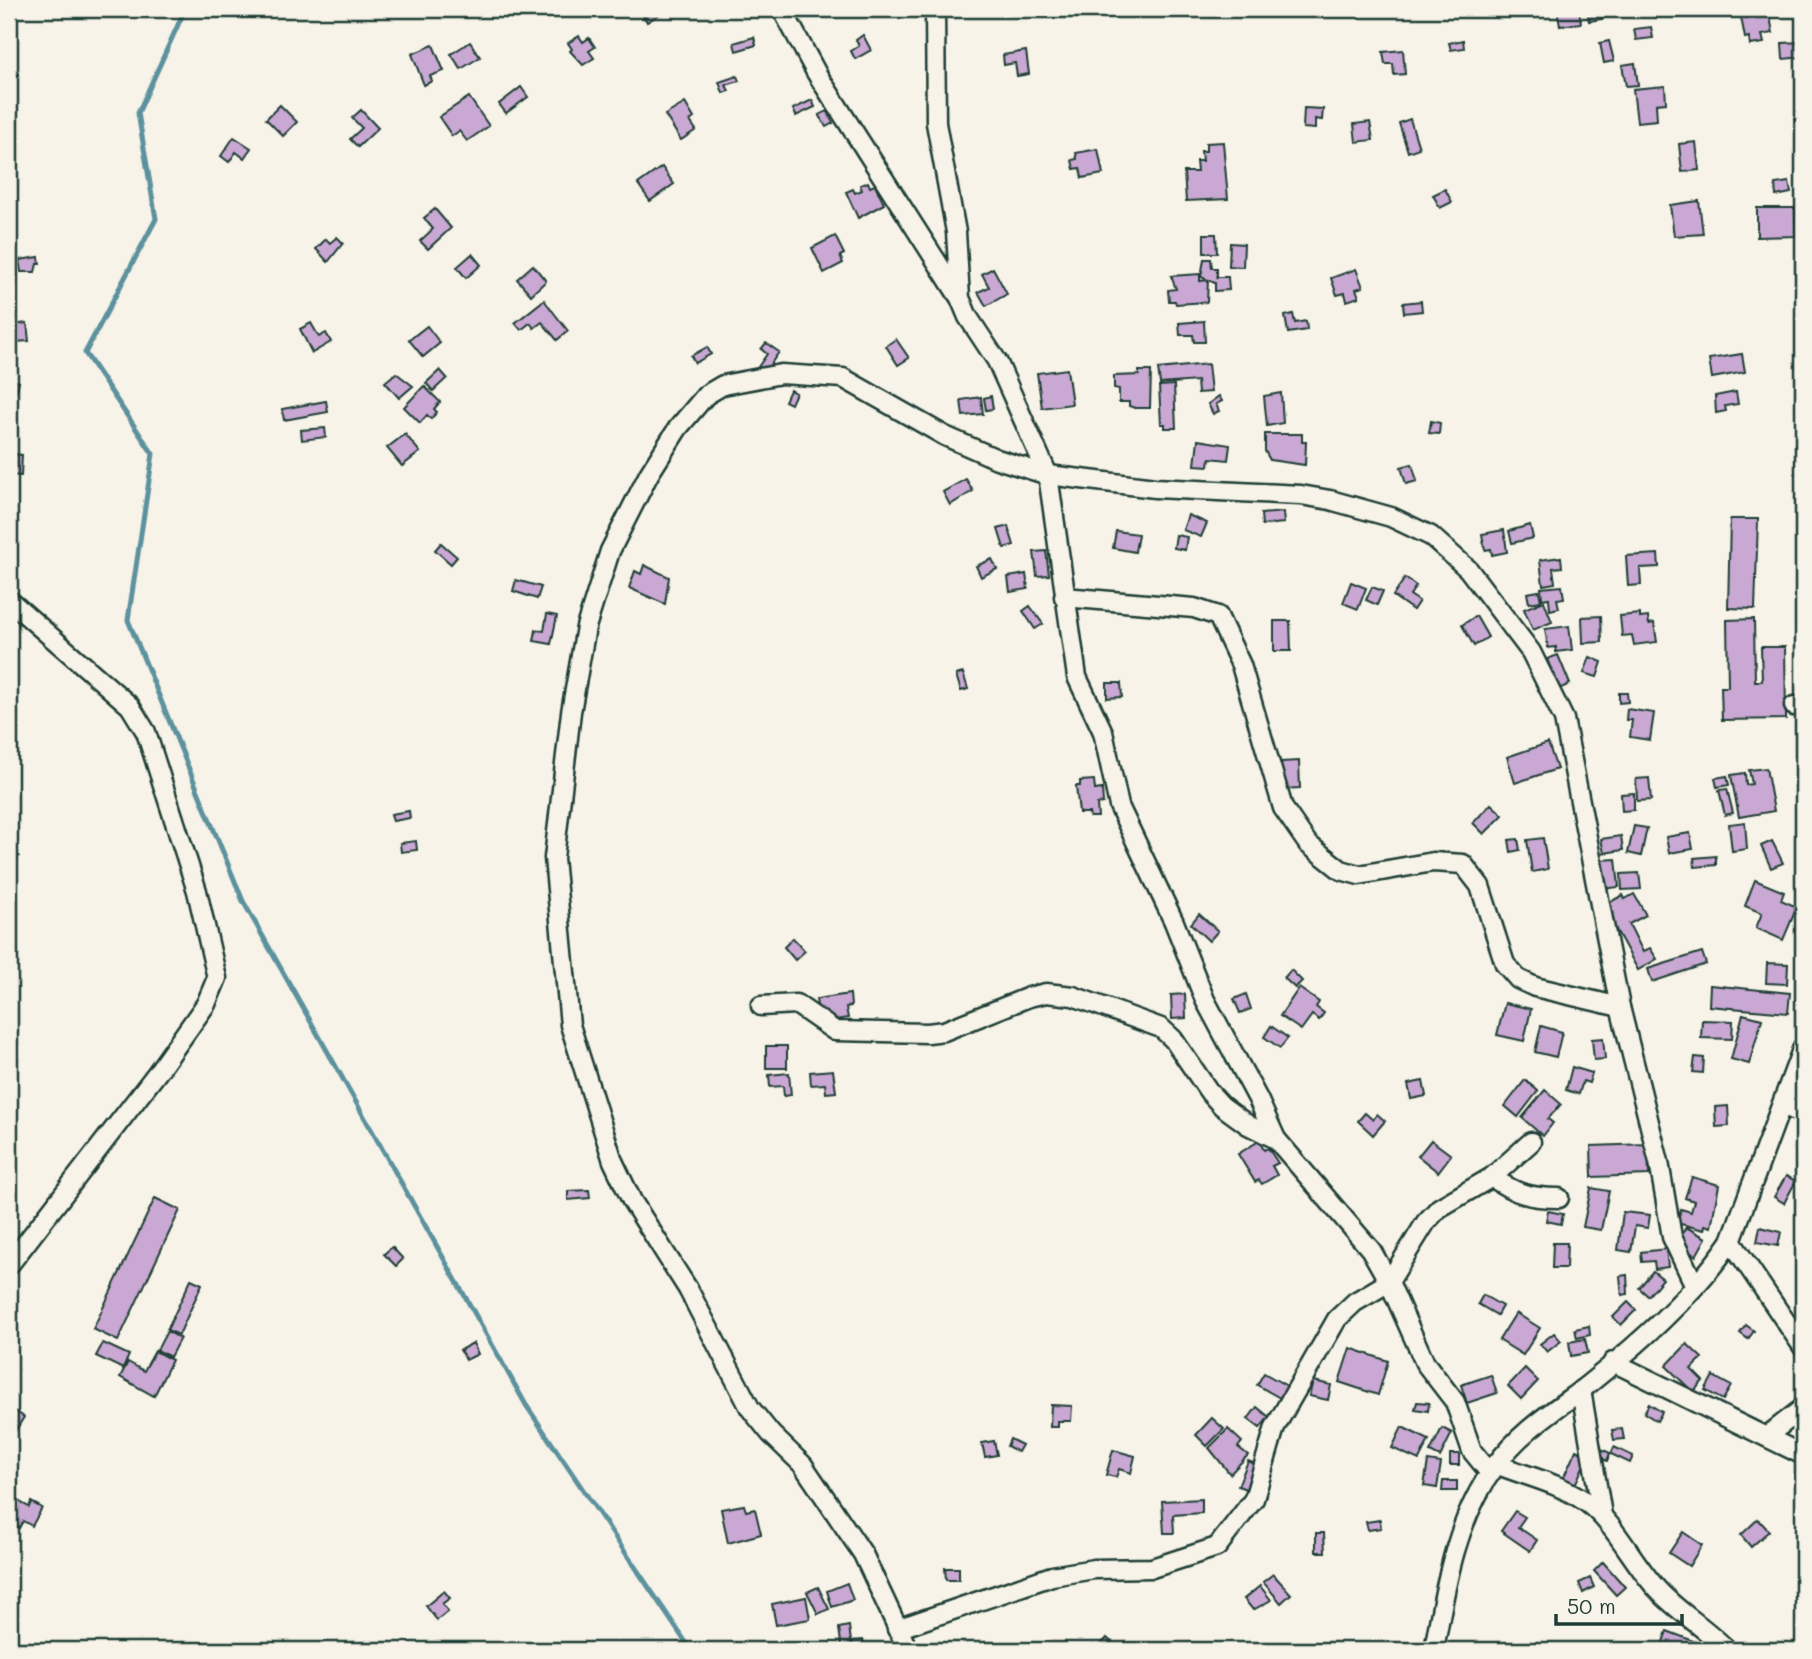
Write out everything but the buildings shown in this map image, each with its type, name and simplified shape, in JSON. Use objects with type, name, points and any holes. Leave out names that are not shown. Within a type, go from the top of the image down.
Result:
[{"type":"street","points":[[782,9],[817,74],[960,298],[968,317],[997,361],[1048,475],[1077,677],[1103,732],[1119,806],[1174,922],[1205,1000],[1258,1099],[1276,1139],[1360,1234],[1389,1282],[1425,1363],[1454,1402],[1472,1451],[1493,1468],[1572,1493],[1602,1515],[1661,1594],[1706,1628],[1727,1650]]},
{"type":"street","points":[[935,9],[936,123],[956,232],[960,298]]},
{"type":"street","points":[[908,1650],[863,1553],[803,1465],[771,1434],[750,1408],[688,1289],[632,1201],[613,1161],[570,1025],[558,928],[554,858],[571,712],[586,627],[610,551],[649,474],[678,428],[706,395],[723,385],[781,374],[843,378],[945,436],[997,459],[1048,475],[1155,488],[1289,494],[1330,500],[1391,517],[1431,536],[1468,569],[1531,652],[1564,719],[1620,1007],[1659,1162],[1672,1237],[1695,1286]]},
{"type":"street","points":[[1064,597],[1194,608],[1218,617],[1241,665],[1283,808],[1308,844],[1341,870],[1359,875],[1433,862],[1454,861],[1464,864],[1480,886],[1505,964],[1518,979],[1544,990],[1620,1007]]},
{"type":"street","points":[[9,600],[130,706],[146,732],[197,891],[217,978],[206,1004],[157,1073],[9,1265]]},
{"type":"street","points":[[761,1006],[796,1004],[835,1031],[928,1033],[944,1031],[1029,997],[1046,993],[1073,996],[1161,1028],[1173,1039],[1210,1093],[1222,1105],[1248,1125],[1276,1139]]},
{"type":"street","points":[[1434,1650],[1448,1573],[1470,1513],[1493,1468],[1544,1417],[1581,1390],[1695,1286],[1731,1241],[1803,1046]]},
{"type":"street","points":[[1782,1105],[1803,1114]]},
{"type":"street","points":[[897,1629],[1052,1576],[1094,1569],[1152,1568],[1217,1547],[1254,1499],[1275,1427],[1337,1319],[1355,1302],[1389,1282],[1426,1222],[1439,1208],[1492,1177],[1531,1142]]},
{"type":"street","points":[[1492,1177],[1508,1189],[1527,1197],[1559,1198]]},
{"type":"street","points":[[1731,1241],[1803,1347]]},
{"type":"street","points":[[1613,1362],[1803,1455]]},
{"type":"street","points":[[1581,1390],[1602,1515]]},
{"type":"street","points":[[1767,1436],[1803,1408]]},
{"type":"waterway","points":[[180,9],[182,16],[138,113],[156,219],[85,353],[153,454],[128,620],[243,901],[526,1405],[691,1650]]}]
